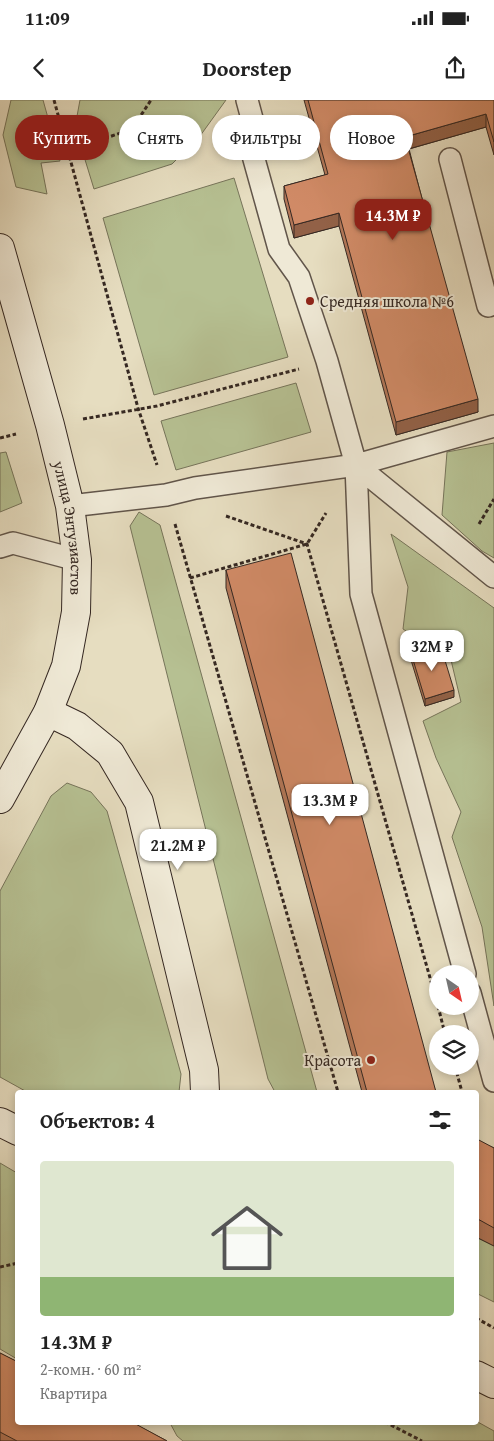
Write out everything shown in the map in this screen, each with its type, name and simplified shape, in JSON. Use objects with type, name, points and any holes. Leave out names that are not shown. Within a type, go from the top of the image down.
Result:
[{"type":"main road","name":"улица Энтузиастов","points":[[0,248],[50,425],[70,506],[77,560],[76,612],[66,666],[48,712],[0,799]]},
{"type":"main road","points":[[48,712],[77,726],[110,753],[139,802],[204,1070],[205,1090]]},
{"type":"main road","points":[[0,1122],[15,1130]]},
{"type":"main road","points":[[479,1376],[494,1384]]},
{"type":"lane","points":[[247,100],[254,126],[252,152],[279,249],[299,276],[327,361],[356,465],[361,594],[463,965]]},
{"type":"lane","points":[[450,160],[488,306],[494,304]]},
{"type":"lane","points":[[70,506],[166,495],[195,488],[356,465],[494,426]]},
{"type":"lane","points":[[356,465],[494,577]]},
{"type":"lane","points":[[0,547],[13,543],[77,560]]},
{"type":"lane","points":[[476,1015],[494,1081]]},
{"type":"path","points":[[54,100],[58,115]]},
{"type":"path","points":[[109,137],[132,129],[151,100]]},
{"type":"path","points":[[70,160],[138,408],[166,495],[337,1090]]},
{"type":"path","points":[[0,438],[50,425],[157,406],[327,361]]},
{"type":"path","points":[[190,578],[307,544],[327,512]]},
{"type":"path","points":[[223,515],[307,544]]},
{"type":"path","points":[[307,544],[429,974]]},
{"type":"path","points":[[457,1075],[461,1090]]},
{"type":"path","points":[[0,1267],[15,1264]]},
{"type":"path","points":[[479,1320],[494,1328]]},
{"type":"path","points":[[392,1425],[422,1441]]},
{"type":"green space","points":[[11,100],[43,100],[47,115],[15,115],[15,160],[60,160],[41,163],[47,194],[16,187],[3,135]]},
{"type":"green space","points":[[80,100],[226,100],[215,115],[212,115],[212,119],[202,133],[202,115],[119,115],[119,160],[176,160],[172,164],[94,189],[85,160],[109,160],[109,115],[77,115]]},
{"type":"green space","points":[[234,178],[288,357],[154,395],[103,218]]},
{"type":"green space","points":[[296,383],[311,432],[176,470],[161,421]]},
{"type":"green space","points":[[494,443],[494,558],[482,551],[442,515],[447,452]]},
{"type":"green space","points":[[6,452],[22,503],[0,512],[0,453]]},
{"type":"green space","points":[[139,512],[160,525],[316,1090],[274,1090],[268,1079],[130,526]]},
{"type":"green space","points":[[391,534],[494,608],[494,1006],[482,927],[452,837],[461,812],[436,758],[423,721],[461,702],[451,660],[403,629],[408,587]]},
{"type":"green space","points":[[67,783],[91,792],[107,811],[181,1074],[179,1090],[23,1090],[0,1077],[0,891],[51,796]]},
{"type":"green space","points":[[0,1163],[15,1172],[15,1358],[0,1349]]},
{"type":"green space","points":[[479,1238],[494,1246],[494,1302],[479,1294]]},
{"type":"green space","points":[[479,1423],[494,1431],[494,1441],[183,1441],[177,1436],[171,1425],[479,1425]]},
{"type":"building","points":[[308,100],[494,100],[494,142],[486,114],[413,135],[413,115],[330,115],[330,160],[411,160],[478,399],[396,422],[339,213],[294,225],[284,186],[328,174],[320,144],[320,115],[312,115]]},
{"type":"building","points":[[291,553],[429,1066],[429,1075],[431,1075],[435,1090],[366,1090],[226,570]]},
{"type":"building","points":[[440,644],[454,690],[425,699],[411,653]]},
{"type":"building","points":[[479,1140],[494,1148],[494,1228],[479,1220]]},
{"type":"building","points":[[0,1353],[15,1360],[15,1425],[138,1425],[167,1441],[17,1441],[0,1432]]},
{"type":"place","name":"Средняя школа №6","points":[[310,301]]},
{"type":"place","name":"Красота","points":[[371,1060]]}]
